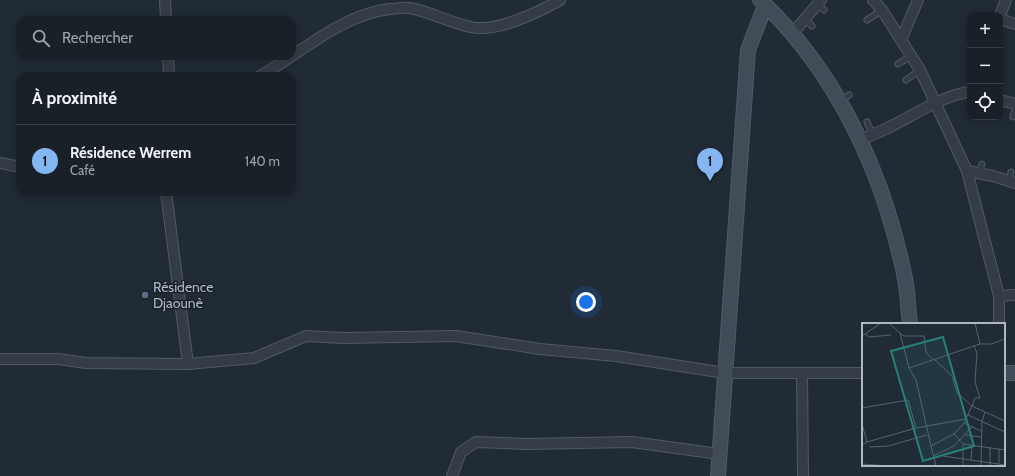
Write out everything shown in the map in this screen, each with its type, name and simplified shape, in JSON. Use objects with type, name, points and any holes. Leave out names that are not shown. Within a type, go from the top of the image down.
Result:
[{"type":"street","points":[[166,0],[166,16]]},
{"type":"street","points":[[296,53],[355,18],[387,9],[409,8],[473,28],[491,27],[521,19],[560,0]]},
{"type":"street","points":[[873,0],[882,10],[920,70],[967,172],[999,296],[999,323]]},
{"type":"street","points":[[901,40],[918,0]]},
{"type":"street","points":[[1001,12],[1006,0]]},
{"type":"street","points":[[718,476],[724,373],[748,50],[762,3],[792,34],[820,67],[844,98],[866,137],[874,170],[890,219],[905,278],[910,323]]},
{"type":"street","points":[[792,34],[805,19],[821,5]]},
{"type":"street","points":[[1003,20],[1015,24]]},
{"type":"street","points":[[168,60],[169,72]]},
{"type":"street","points":[[266,72],[285,60]]},
{"type":"street","points":[[866,137],[936,103],[967,92]]},
{"type":"street","points":[[1003,101],[1015,104]]},
{"type":"street","points":[[0,163],[16,166]]},
{"type":"street","points":[[967,172],[981,168],[1012,179]]},
{"type":"street","points":[[167,196],[188,364]]},
{"type":"street","points":[[999,296],[1015,295]]},
{"type":"street","points":[[0,359],[58,359],[86,362],[188,364],[254,358],[306,336],[343,338],[456,336],[540,349],[623,357],[724,373],[862,373]]},
{"type":"street","points":[[802,373],[803,476]]},
{"type":"street","points":[[452,476],[462,452],[476,442],[526,444],[632,442],[719,454]]},
{"type":"lane","points":[[867,20],[882,10]]},
{"type":"lane","points":[[805,19],[812,26]]},
{"type":"lane","points":[[898,64],[911,56]]},
{"type":"lane","points":[[906,80],[920,70]]},
{"type":"lane","points":[[1013,117],[1015,110]]},
{"type":"lane","points":[[866,137],[868,122]]},
{"type":"place","name":"Résidence Werrem","points":[[710,181]]},
{"type":"place","name":"Résidence Djaounè","points":[[145,295]]}]
